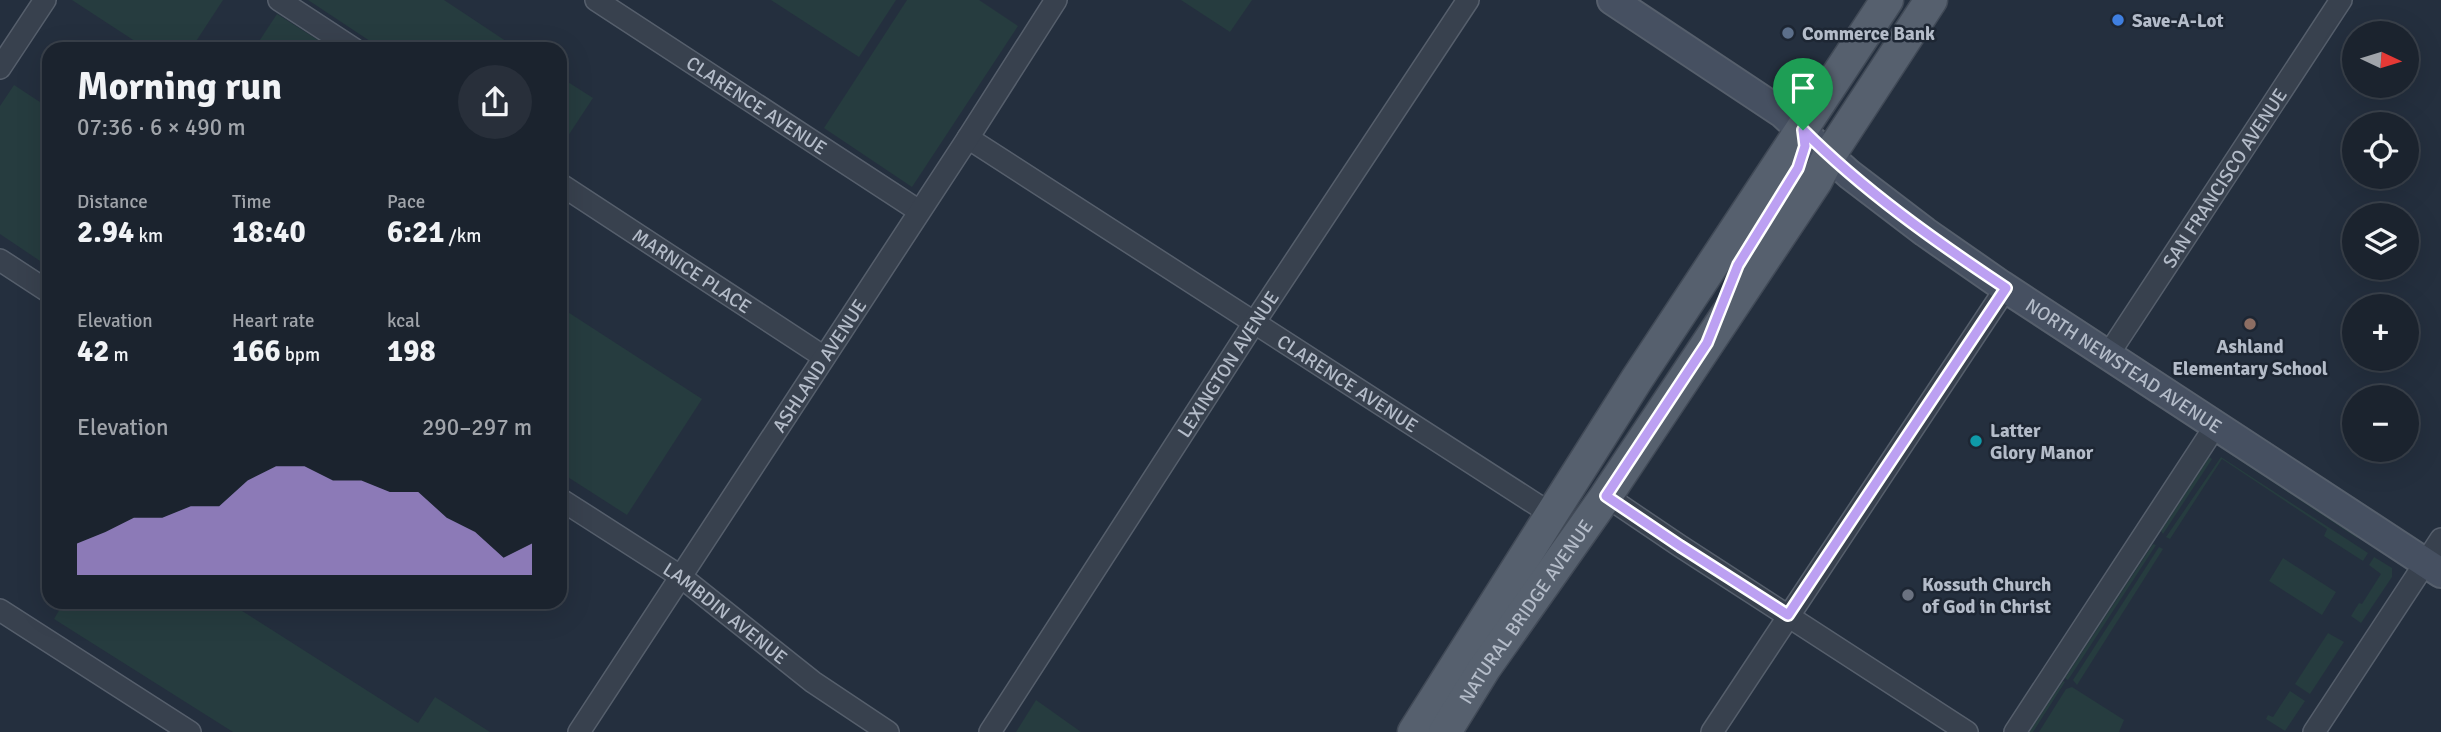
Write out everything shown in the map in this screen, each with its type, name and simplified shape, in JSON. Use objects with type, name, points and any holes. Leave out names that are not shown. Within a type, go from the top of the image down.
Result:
[{"type":"main road","name":"NATURAL BRIDGE AVENUE","points":[[1414,732],[1551,514],[1887,0]]},
{"type":"main road","points":[[1829,156],[1827,141],[1836,116],[1905,0]]},
{"type":"main road","name":"NATURAL BRIDGE AVENUE","points":[[1445,732],[1816,181],[1829,156],[1931,0]]},
{"type":"main road","points":[[1707,343],[1738,265],[1798,168],[1805,146],[1803,130]]},
{"type":"street","points":[[0,68],[45,0]]},
{"type":"street","points":[[279,0],[343,42]]},
{"type":"street","name":"CLARENCE AVENUE","points":[[596,0],[919,211]]},
{"type":"street","name":"ASHLAND AVENUE","points":[[579,732],[1056,0]]},
{"type":"street","name":"LEXINGTON AVENUE","points":[[990,732],[1254,323],[1468,0]]},
{"type":"street","name":"NORTH NEWSTEAD AVENUE","points":[[1612,0],[1782,113],[1829,156],[1925,232],[2433,568]]},
{"type":"street","name":"SAN FRANCISCO AVENUE","points":[[2108,355],[2341,0]]},
{"type":"street","name":"CLARENCE AVENUE","points":[[968,138],[1551,514]]},
{"type":"street","name":"MARNICE PLACE","points":[[567,189],[824,357]]},
{"type":"street","points":[[0,260],[42,287]]},
{"type":"street","points":[[1712,732],[2006,288]]},
{"type":"street","points":[[2015,732],[2216,425]]},
{"type":"street","points":[[1606,496],[1967,732]]},
{"type":"street","name":"LAMBDIN AVENUE","points":[[567,503],[680,576],[813,682],[888,732]]},
{"type":"street","points":[[2314,732],[2433,568],[2441,539]]},
{"type":"street","points":[[0,610],[190,732]]},
{"type":"green space","points":[[72,0],[223,0],[196,42],[136,42]]},
{"type":"green space","points":[[308,0],[444,0],[507,42],[371,42]]},
{"type":"green space","points":[[771,0],[896,0],[859,57]]},
{"type":"green space","points":[[907,0],[979,0],[1018,26],[912,187],[824,128]]},
{"type":"green space","points":[[1181,0],[1252,0],[1230,32]]},
{"type":"green space","points":[[277,14],[321,42],[259,42]]},
{"type":"green space","points":[[567,81],[593,98],[567,137]]},
{"type":"green space","points":[[14,85],[42,103],[42,262],[0,234],[0,106]]},
{"type":"green space","points":[[567,312],[702,399],[627,515],[567,476]]},
{"type":"green space","points":[[2231,452],[2359,536],[2357,538],[2230,454]]},
{"type":"green space","points":[[2209,457],[2212,459],[2163,534],[2161,531]]},
{"type":"green space","points":[[2221,457],[2368,553],[2363,561],[2324,536],[2327,529],[2222,459],[2170,539],[2166,537]]},
{"type":"green space","points":[[2153,544],[2156,545],[2068,680],[2065,678]]},
{"type":"green space","points":[[2159,547],[2163,549],[2077,685],[2073,680]]},
{"type":"green space","points":[[2374,557],[2392,568],[2392,577],[2361,623],[2351,616],[2381,574],[2369,565]]},
{"type":"green space","points":[[2283,558],[2336,592],[2322,615],[2269,581]]},
{"type":"green space","points":[[60,609],[239,609],[418,723],[435,697],[490,732],[233,732],[54,619]]},
{"type":"green space","points":[[2328,633],[2344,642],[2310,694],[2295,684]]},
{"type":"green space","points":[[2063,681],[2065,682],[2033,732],[2029,732]]},
{"type":"green space","points":[[2072,687],[2124,720],[2119,732],[2039,732],[2066,689]]},
{"type":"green space","points":[[2290,691],[2305,701],[2285,731],[2266,719],[2268,715],[2273,717]]},
{"type":"green space","points":[[1036,700],[1081,732],[1016,732]]},
{"type":"place","name":"Save-A-Lot","points":[[2118,20]]},
{"type":"place","name":"Commerce Bank","points":[[1788,33]]},
{"type":"place","name":"Ashland Elementary School","points":[[2250,324]]},
{"type":"place","name":"Latter Glory Manor","points":[[1976,441]]},
{"type":"place","name":"Kossuth Church of God in Christ","points":[[1908,595]]},
{"type":"route","points":[[1803,130],[1849,174],[1925,232],[2006,288],[1788,615],[1606,496],[1707,343],[1738,265],[1798,168],[1805,146],[1803,130]]}]
